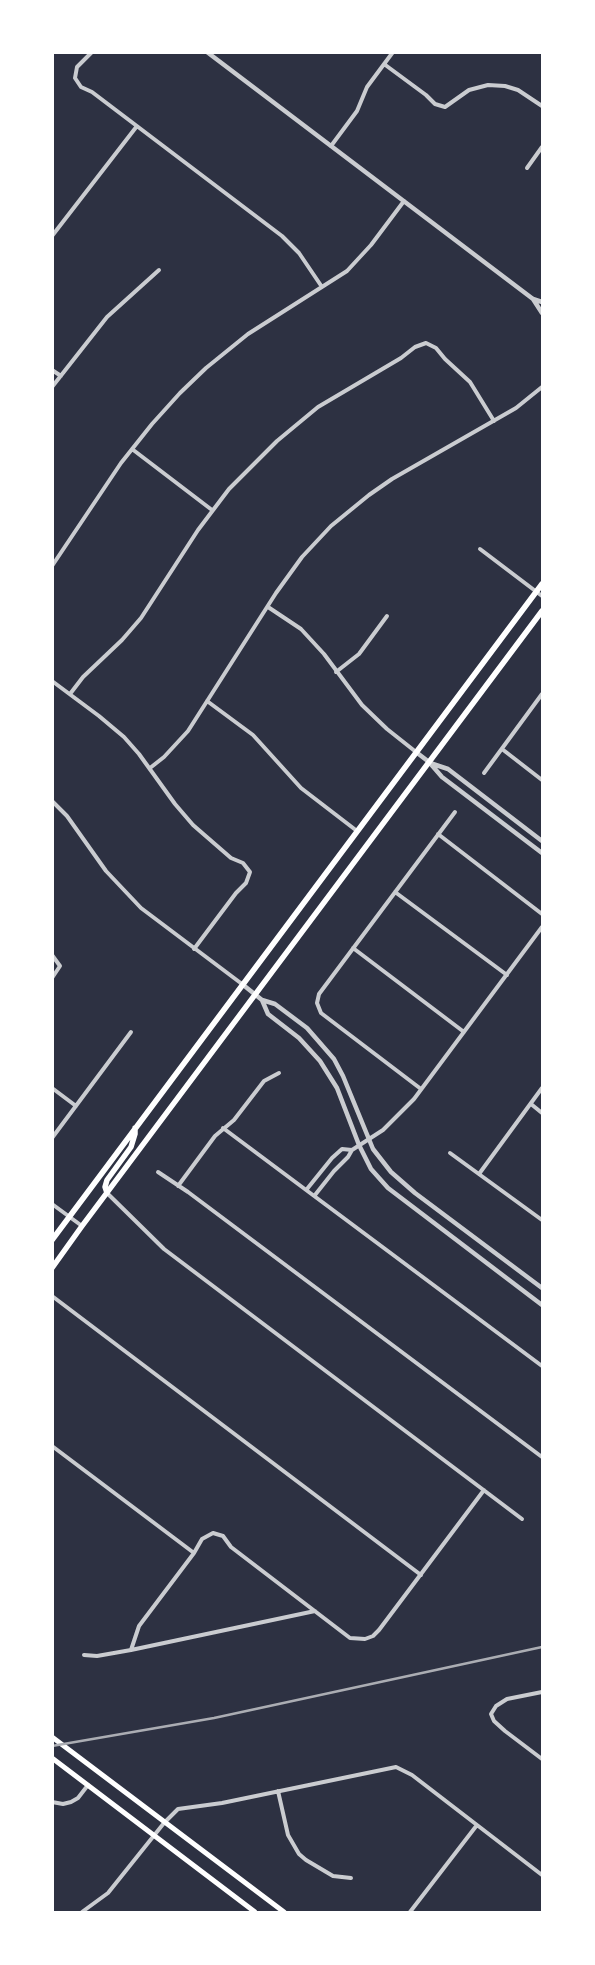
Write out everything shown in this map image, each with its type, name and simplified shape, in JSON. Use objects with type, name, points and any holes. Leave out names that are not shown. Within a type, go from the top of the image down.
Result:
[{"type":"main road","points":[[52,1240],[542,584]]},
{"type":"main road","points":[[52,1268],[542,611]]},
{"type":"main road","points":[[107,1193],[108,1180],[131,1147],[135,1128]]},
{"type":"main road","points":[[52,1737],[284,1912]]},
{"type":"main road","points":[[52,1758],[255,1912]]},
{"type":"street","points":[[92,52],[77,67],[75,78],[81,87],[92,92],[292,244],[308,264],[322,287]]},
{"type":"street","points":[[207,52],[533,299],[542,302]]},
{"type":"street","points":[[331,146],[352,119],[366,87],[393,52]]},
{"type":"street","points":[[384,64],[426,95],[435,104],[445,107],[469,90],[488,85],[505,86],[518,90],[542,106]]},
{"type":"street","points":[[52,236],[137,126]]},
{"type":"street","points":[[527,168],[542,147]]},
{"type":"street","points":[[52,566],[132,449],[180,393],[223,353],[264,322],[347,271],[358,261],[404,201]]},
{"type":"street","points":[[52,387],[107,317],[159,270]]},
{"type":"street","points":[[533,299],[542,313]]},
{"type":"street","points":[[70,694],[83,677],[132,630],[212,510],[244,473],[296,425],[342,392],[402,358],[415,346],[426,343],[436,348],[470,382],[494,421]]},
{"type":"street","points":[[52,370],[61,376]]},
{"type":"street","points":[[150,768],[179,742],[302,557],[331,526],[392,480],[516,408],[542,388]]},
{"type":"street","points":[[132,449],[212,510]]},
{"type":"street","points":[[480,548],[542,596]]},
{"type":"street","points":[[268,606],[301,629],[324,654],[336,672],[369,712],[387,729],[429,762],[442,777],[542,853]]},
{"type":"street","points":[[336,672],[359,654],[387,616]]},
{"type":"street","points":[[52,681],[111,726],[139,754],[175,804],[193,825],[231,858],[243,863],[250,872],[246,883],[236,893],[194,949]]},
{"type":"street","points":[[484,773],[542,694]]},
{"type":"street","points":[[207,701],[253,735],[301,788],[357,831]]},
{"type":"street","points":[[502,749],[542,780]]},
{"type":"street","points":[[429,762],[448,769],[542,841]]},
{"type":"street","points":[[52,801],[67,816],[123,890],[152,917],[262,1000],[275,1004],[307,1028],[334,1059],[343,1076],[368,1140],[381,1161],[399,1180],[542,1288]]},
{"type":"street","points":[[421,1089],[321,1013],[317,1003],[318,994],[455,812]]},
{"type":"street","points":[[438,834],[542,914]]},
{"type":"street","points":[[395,892],[506,975]]},
{"type":"street","points":[[315,1195],[334,1171],[348,1158],[352,1150],[382,1130],[399,1115],[421,1089],[542,927]]},
{"type":"street","points":[[352,948],[464,1032]]},
{"type":"street","points":[[52,955],[60,966],[52,978]]},
{"type":"street","points":[[262,1000],[268,1014],[299,1038],[320,1061],[337,1088],[359,1146],[372,1169],[394,1193],[542,1305]]},
{"type":"street","points":[[52,1138],[131,1032]]},
{"type":"street","points":[[178,1186],[223,1128],[234,1120],[264,1081],[279,1073]]},
{"type":"street","points":[[52,1088],[76,1106]]},
{"type":"street","points":[[479,1174],[542,1088]]},
{"type":"street","points":[[531,1104],[542,1113]]},
{"type":"street","points":[[223,1128],[542,1366]]},
{"type":"street","points":[[307,1189],[332,1158],[342,1149],[352,1150]]},
{"type":"street","points":[[450,1153],[542,1220]]},
{"type":"street","points":[[158,1172],[212,1210],[542,1457]]},
{"type":"street","points":[[107,1193],[164,1249],[522,1519]]},
{"type":"street","points":[[52,1204],[82,1226]]},
{"type":"street","points":[[52,1296],[421,1575]]},
{"type":"street","points":[[52,1446],[194,1553]]},
{"type":"street","points":[[131,1650],[139,1626],[194,1553],[202,1538],[212,1533],[223,1536],[231,1547],[350,1638],[365,1639],[373,1636],[484,1490]]},
{"type":"street","points":[[84,1655],[97,1656],[131,1650],[315,1611]]},
{"type":"street","points":[[542,1692],[507,1699],[496,1706],[490,1714],[494,1721],[505,1731],[542,1760]]},
{"type":"street","points":[[82,1912],[108,1893],[164,1822],[178,1809],[222,1803],[396,1767],[412,1775],[542,1875]]},
{"type":"street","points":[[52,1802],[62,1804],[71,1802],[78,1798],[88,1785]]},
{"type":"street","points":[[278,1791],[288,1835],[299,1854],[333,1876],[351,1878]]},
{"type":"street","points":[[410,1912],[477,1825]]},
{"type":"railway","points":[[52,1746],[214,1718],[542,1647]]}]
